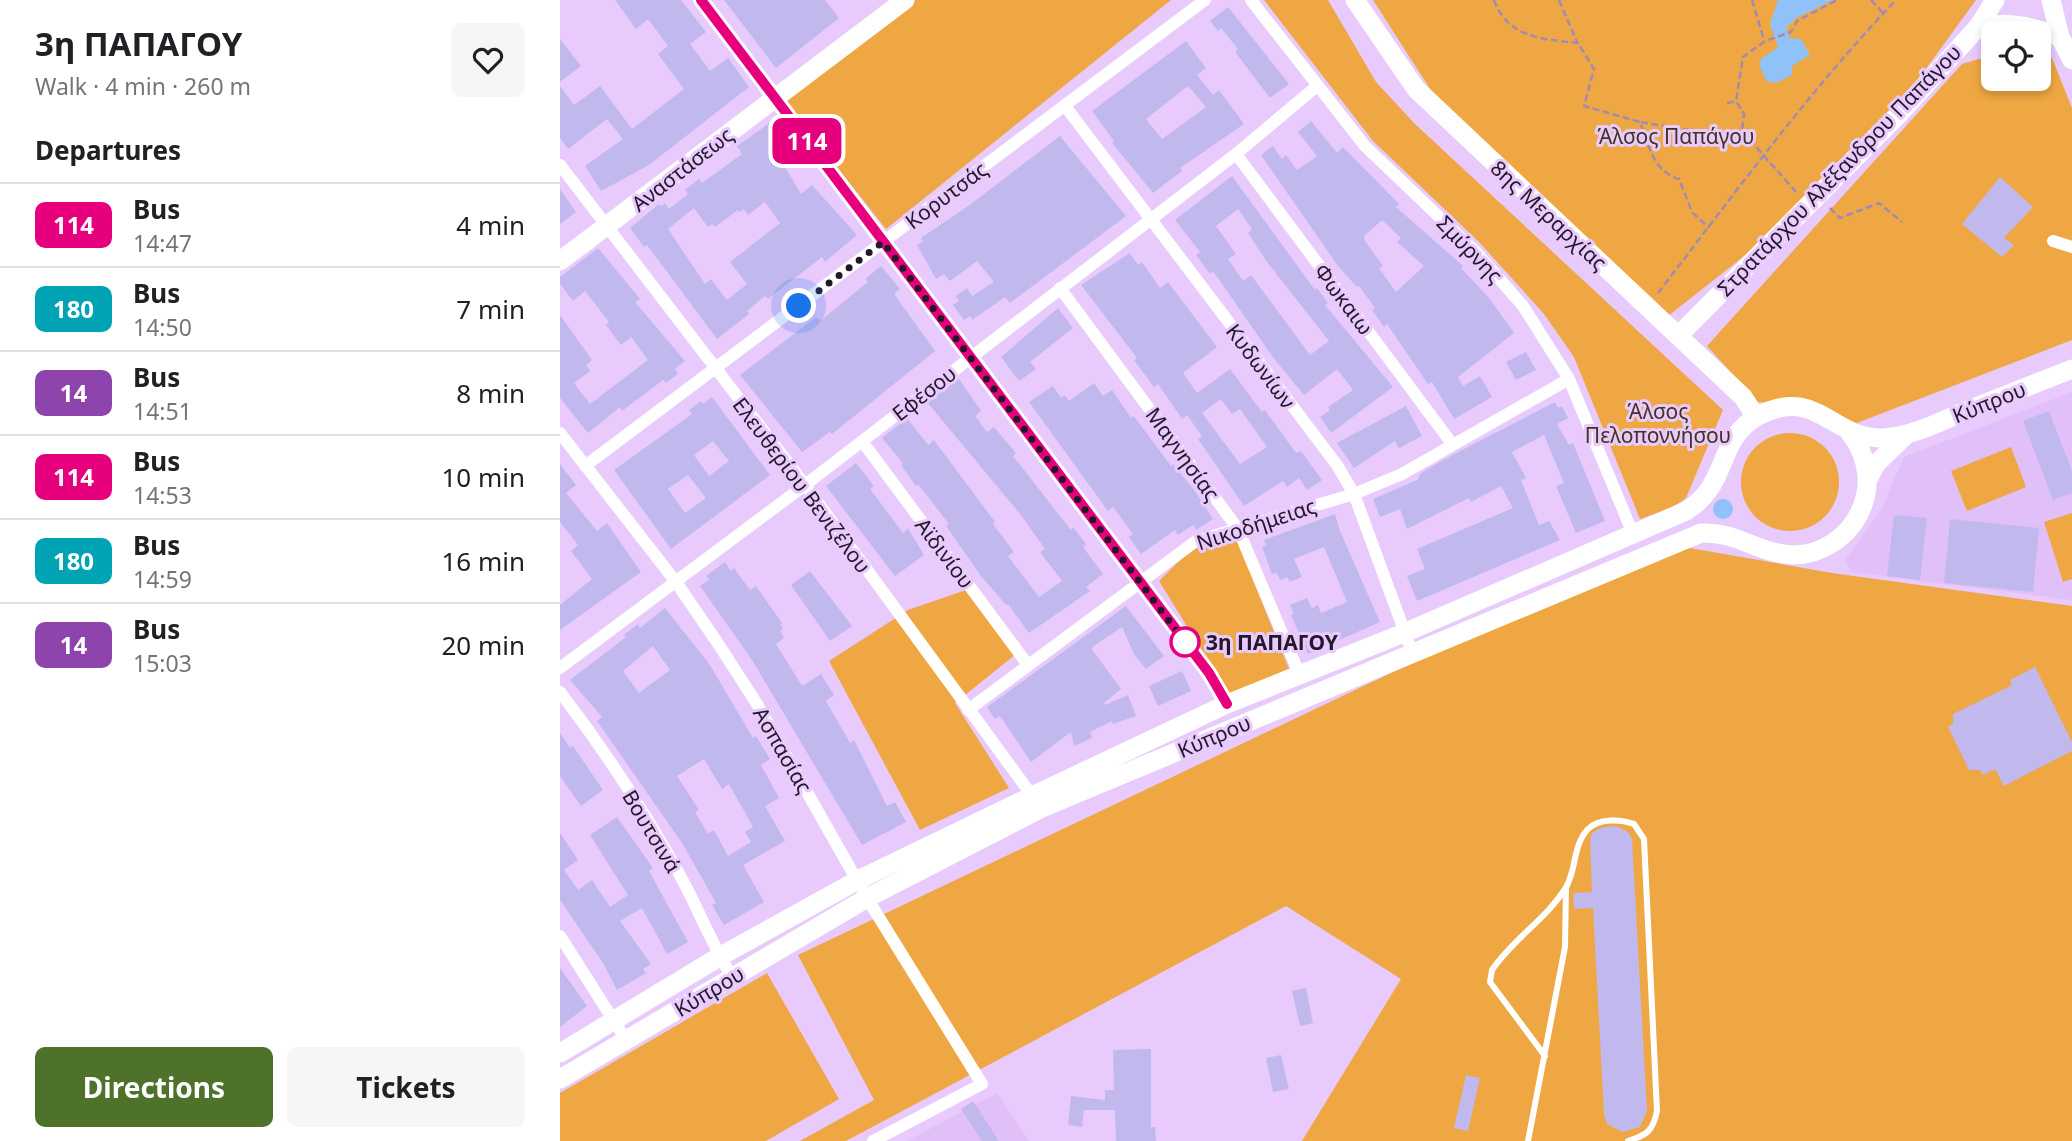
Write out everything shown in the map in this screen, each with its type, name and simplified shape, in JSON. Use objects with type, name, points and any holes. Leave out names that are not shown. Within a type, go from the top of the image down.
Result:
[{"type":"street","points":[[701,0],[1209,673],[1237,727]]},
{"type":"street","name":"Αναστάσεως","points":[[560,261],[905,0]]},
{"type":"street","name":"Κορυτσάς","points":[[585,466],[1205,0]]},
{"type":"street","name":"Σμύρνης","points":[[1251,0],[1365,146],[1476,253],[1523,306],[1569,379],[1633,534]]},
{"type":"street","name":"8ης Μεραρχίας","points":[[1355,0],[1416,89],[1743,397],[1756,417]]},
{"type":"street","name":"Στρατάρχου Αλέξανδρου Παπάγου","points":[[1678,336],[1900,113],[1978,27],[1995,0]]},
{"type":"street","points":[[2051,0],[2060,37],[2072,60]]},
{"type":"street","points":[[1978,27],[2003,22],[2029,26],[2060,37]]},
{"type":"street","name":"Εφέσου","points":[[560,668],[862,442],[1236,154],[1317,86]]},
{"type":"street","name":"Κυδωνίων","points":[[1065,106],[1337,465],[1354,494],[1412,652]]},
{"type":"street","name":"Φωκαιω","points":[[1236,154],[1453,445]]},
{"type":"street","name":"Ελευθερίου Βενιζέλου","points":[[560,165],[805,485],[1037,802]]},
{"type":"street","points":[[2053,241],[2072,247]]},
{"type":"street","name":"Μαγνησίας","points":[[1060,288],[1238,529],[1299,673]]},
{"type":"street","name":"Κύπρου","points":[[1849,432],[1882,438],[1906,435],[2072,369]]},
{"type":"street","name":"Νικοδήμειας","points":[[968,710],[1196,541],[1354,494],[1402,474],[1569,379]]},
{"type":"street","name":"Κύπρου","points":[[561,1077],[1037,802],[1227,704],[1404,633],[1686,511],[1708,495],[1729,444],[1756,417],[1783,408],[1810,409],[1835,420],[1849,432],[1861,451],[1867,481]]},
{"type":"street","name":"Ασπασίας","points":[[560,433],[676,582],[757,704],[867,898],[982,1084],[873,1141]]},
{"type":"street","name":"Κύπρου","points":[[560,1053],[719,957],[858,880],[1037,802],[1237,727],[1701,533],[1735,536],[1780,554],[1795,555],[1823,549],[1841,537],[1856,521],[1862,508],[1867,481],[1876,464],[1906,435]]},
{"type":"street","name":"Αϊδινίου","points":[[862,442],[1028,665]]},
{"type":"street","name":"Βουτσινά","points":[[560,692],[601,745],[683,882],[719,957],[732,977]]},
{"type":"street","points":[[560,936],[626,1040]]},
{"type":"lane","points":[[1528,1141],[1565,947],[1566,888],[1576,850],[1588,829],[1596,823],[1612,821],[1634,824],[1644,839],[1657,1111],[1654,1126],[1646,1135],[1629,1141]]},
{"type":"lane","points":[[1545,1056],[1489,977],[1495,964],[1566,888]]},
{"type":"path","points":[[1494,0],[1499,12],[1514,30],[1542,39],[1578,43]]},
{"type":"path","points":[[1559,0],[1578,43],[1594,69],[1584,106],[1640,122],[1706,133],[1742,131]]},
{"type":"path","points":[[1752,0],[1765,41]]},
{"type":"path","points":[[1837,0],[1797,21],[1788,33],[1765,41],[1743,57],[1736,101],[1744,114],[1742,131],[1812,200],[1840,218],[1879,203],[1902,222]]},
{"type":"path","points":[[1871,0],[1884,13]]},
{"type":"path","points":[[1647,306],[1763,154],[1835,66],[1896,0]]},
{"type":"path","points":[[1727,103],[1736,101]]},
{"type":"path","points":[[1640,122],[1654,161],[1666,175],[1679,180],[1692,212],[1709,228]]},
{"type":"shaded area","points":[[2072,392],[2072,600],[1852,572],[1845,560],[1881,510],[1904,457]]},
{"type":"shaded area","points":[[997,1093],[1029,1141],[907,1141]]},
{"type":"green space","points":[[909,0],[1171,0],[886,229],[779,94]]},
{"type":"green space","name":"Άλσος Πελοποννήσου","points":[[1264,0],[1328,0],[1376,82],[1415,124],[1723,410],[1686,498],[1673,507],[1640,519],[1574,357],[1544,314],[1480,243],[1373,141]]},
{"type":"green space","name":"Άλσος Παπάγου","points":[[1373,0],[1976,0],[1917,81],[1776,231],[1668,316],[1434,95]]},
{"type":"green space","points":[[1981,58],[1981,91],[2051,91],[2052,58],[2072,108],[2072,340],[1849,426],[1811,405],[1758,402],[1707,346],[1962,64]]},
{"type":"green space","points":[[1780,433],[1800,433],[1825,447],[1836,463],[1839,482],[1836,501],[1825,517],[1800,531],[1780,531],[1763,523],[1749,509],[1741,492],[1741,472],[1749,455],[1763,441]]},
{"type":"green space","points":[[2011,447],[2026,487],[1967,511],[1951,471]]},
{"type":"green space","points":[[2072,513],[2072,579],[2063,582],[2044,522]]},
{"type":"green space","points":[[1234,533],[1289,669],[1229,694],[1159,581],[1192,548]]},
{"type":"green space","points":[[1684,547],[1832,573],[2072,606],[2072,1141],[1302,1141],[1401,979],[1286,906],[846,1141],[800,1141],[874,1100],[798,955],[1454,643]]},
{"type":"green space","points":[[966,590],[1015,655],[955,703],[1009,788],[920,830],[829,661],[908,610]]},
{"type":"green space","points":[[767,973],[839,1099],[766,1141],[560,1141],[560,1093]]},
{"type":"water","points":[[1778,0],[1833,0],[1796,18],[1786,28],[1790,38],[1801,39],[1810,55],[1792,66],[1792,75],[1776,83],[1766,81],[1759,64],[1762,58],[1778,47],[1770,24]]},
{"type":"water","points":[[1723,499],[1730,502],[1733,509],[1730,516],[1723,519],[1716,516],[1713,509],[1716,502]]},
{"type":"building","points":[[615,0],[681,0],[706,32],[690,44],[710,71],[728,58],[749,87],[649,165],[601,191],[585,166],[623,139],[607,119],[568,149],[560,138],[560,86],[574,105],[600,86],[632,129],[684,89],[658,54],[668,46],[648,19],[636,29]]},
{"type":"building","points":[[724,0],[825,0],[839,18],[776,68]]},
{"type":"building","points":[[1228,7],[1289,84],[1270,98],[1235,52],[1238,49],[1221,28],[1218,31],[1210,21]]},
{"type":"building","points":[[560,39],[581,66],[560,82]]},
{"type":"building","points":[[1186,41],[1206,68],[1197,75],[1213,95],[1219,90],[1244,124],[1180,168],[1182,171],[1153,193],[1112,143],[1114,141],[1092,111]],"holes":[[[1188,86],[1206,107],[1162,139],[1146,119]]]},
{"type":"building","points":[[1311,121],[1337,153],[1343,147],[1399,204],[1396,207],[1463,266],[1461,268],[1490,299],[1514,333],[1458,377],[1463,386],[1480,376],[1492,397],[1454,419],[1432,382],[1428,384],[1387,324],[1384,327],[1372,310],[1375,308],[1359,286],[1357,287],[1338,266],[1261,155],[1273,146],[1282,159],[1286,155],[1297,170],[1317,156],[1298,132]],"holes":[[[1382,220],[1401,238],[1397,242],[1424,266],[1396,292],[1379,268],[1383,266],[1364,236]]]},
{"type":"building","points":[[771,122],[783,139],[773,147],[801,194],[812,185],[857,235],[825,262],[822,257],[768,299],[765,296],[747,311],[749,314],[717,339],[647,245],[644,247],[630,228],[659,204],[661,206],[665,203],[669,209],[688,194],[685,190],[699,179],[702,183],[742,154],[737,146]],"holes":[[[765,202],[780,223],[730,262],[747,284],[727,300],[711,279],[705,284],[668,229],[694,208],[708,227],[712,224],[715,227],[738,210],[740,212],[744,209],[748,215]]]},
{"type":"building","points":[[1060,136],[1126,216],[1010,303],[1005,297],[972,320],[970,316],[964,320],[953,305],[959,301],[956,296],[967,288],[972,296],[994,282],[977,261],[950,281],[944,274],[936,279],[917,245],[923,241],[921,238],[971,204]]},
{"type":"building","points":[[1232,176],[1315,290],[1317,288],[1328,303],[1325,305],[1393,387],[1331,433],[1320,417],[1330,410],[1328,407],[1353,390],[1337,369],[1304,395],[1275,360],[1213,271],[1210,274],[1196,255],[1200,252],[1175,220]],"holes":[[[1238,209],[1252,229],[1248,233],[1267,262],[1329,341],[1310,355],[1251,275],[1243,281],[1228,259],[1236,254],[1216,226]]]},
{"type":"building","points":[[2000,177],[2033,207],[2004,238],[2014,245],[2002,257],[1962,224]]},
{"type":"building","points":[[560,189],[576,212],[560,224]]},
{"type":"building","points":[[598,248],[640,299],[635,302],[685,361],[675,369],[678,374],[666,383],[663,380],[622,411],[620,407],[588,433],[560,398],[560,315],[592,360],[586,365],[590,371],[574,383],[590,404],[648,360],[631,337],[621,345],[606,325],[609,322],[585,291],[573,301],[560,284],[560,277]]},
{"type":"building","points":[[1130,253],[1138,265],[1142,262],[1160,288],[1168,282],[1217,347],[1183,373],[1197,393],[1230,369],[1262,412],[1265,410],[1296,453],[1301,451],[1322,480],[1307,490],[1299,478],[1287,487],[1283,481],[1244,506],[1198,439],[1202,436],[1187,415],[1182,419],[1158,384],[1154,387],[1134,360],[1137,358],[1081,285]],"holes":[[[1221,399],[1232,414],[1240,409],[1267,447],[1240,464],[1202,413]]]},
{"type":"building","points":[[881,266],[900,289],[894,294],[935,351],[832,434],[830,432],[802,452],[740,375],[816,317],[820,321],[868,282],[865,279]]},
{"type":"building","points":[[1058,308],[1073,328],[1030,362],[1036,369],[1019,381],[1001,357]]},
{"type":"building","points":[[1526,352],[1536,370],[1516,380],[1506,362]]},
{"type":"building","points":[[959,379],[981,411],[975,416],[987,432],[994,427],[1016,453],[1013,456],[1071,530],[1073,527],[1086,544],[1083,547],[1103,574],[1086,587],[1090,591],[1029,633],[1008,604],[1006,605],[981,576],[946,526],[949,524],[918,484],[916,486],[901,465],[903,463],[882,438],[907,418],[928,445],[934,440],[995,522],[993,524],[1014,552],[1008,556],[1039,597],[1062,581],[1040,552],[1045,549],[1021,515],[927,402]]},
{"type":"building","points":[[1094,383],[1103,396],[1112,390],[1131,418],[1134,416],[1171,466],[1173,464],[1195,491],[1213,519],[1196,530],[1193,525],[1178,535],[1175,530],[1141,554],[1129,537],[1133,534],[1113,507],[1108,511],[1029,402],[1053,386],[1061,398],[1065,395],[1069,401]]},
{"type":"building","points":[[712,397],[770,475],[671,549],[614,470],[692,414],[689,410],[701,401],[703,404]],"holes":[[[713,441],[729,461],[709,476],[694,455]],[[688,475],[706,498],[685,513],[668,489]]]},
{"type":"building","points":[[1555,402],[1558,408],[1562,406],[1568,418],[1557,424],[1569,445],[1573,443],[1605,521],[1576,533],[1556,486],[1564,483],[1544,435],[1512,452],[1526,478],[1521,480],[1539,525],[1549,521],[1560,540],[1417,601],[1407,576],[1425,569],[1417,549],[1513,508],[1501,486],[1471,502],[1469,498],[1407,529],[1400,509],[1380,517],[1373,499],[1417,480],[1421,473],[1443,460]]},
{"type":"building","points":[[1406,406],[1422,436],[1399,448],[1395,441],[1354,468],[1337,443]]},
{"type":"building","points":[[2049,411],[2072,471],[2072,493],[2053,500],[2023,421]]},
{"type":"building","points":[[856,463],[874,486],[870,489],[903,533],[908,528],[924,555],[895,576],[826,486]]},
{"type":"building","points":[[560,464],[576,485],[566,493],[597,531],[607,523],[641,572],[560,630],[560,605],[592,579],[571,551],[578,545],[560,522]]},
{"type":"building","points":[[1335,514],[1380,622],[1308,654],[1291,615],[1294,614],[1290,605],[1307,598],[1312,608],[1318,605],[1321,613],[1347,602],[1324,547],[1294,559],[1302,577],[1290,582],[1287,577],[1280,580],[1277,573],[1272,574],[1262,547],[1266,546],[1264,540]]},
{"type":"building","points":[[1894,515],[1927,518],[1920,580],[1887,576]]},
{"type":"building","points":[[1950,519],[2039,528],[2033,592],[1944,583]]},
{"type":"building","points":[[725,562],[731,571],[734,568],[750,590],[756,586],[782,623],[780,624],[783,629],[780,631],[784,638],[776,644],[802,686],[821,674],[834,695],[826,701],[850,743],[854,740],[887,806],[895,802],[906,822],[862,845],[752,660],[700,586],[709,580],[706,576]]},
{"type":"building","points":[[810,571],[852,626],[830,641],[791,585]]},
{"type":"building","points":[[1126,606],[1164,656],[1146,669],[1134,654],[1122,627],[1091,648],[1121,689],[1104,703],[1105,705],[1128,695],[1136,716],[1113,724],[1112,721],[1090,732],[1092,738],[1074,746],[1071,732],[1031,762],[1000,716],[995,719],[987,707]]},
{"type":"building","points":[[665,608],[710,665],[753,738],[756,736],[770,759],[761,765],[779,798],[765,806],[785,841],[743,865],[764,902],[724,925],[712,905],[716,903],[682,843],[597,721],[602,717],[570,680],[626,637],[624,635],[638,624],[640,628]],"holes":[[[653,646],[670,670],[639,693],[623,671]],[[704,759],[722,789],[729,784],[753,827],[745,832],[751,842],[728,856],[714,830],[708,834],[695,812],[699,810],[677,776]]]},
{"type":"building","points":[[2035,667],[2072,742],[2072,751],[2004,786],[1995,769],[1983,775],[1980,770],[1969,770],[1948,727],[1953,724],[1953,714],[2012,685],[2010,680]]},
{"type":"building","points":[[1182,671],[1191,691],[1158,706],[1149,686]]},
{"type":"building","points":[[560,733],[570,748],[573,746],[603,790],[581,806],[560,776]]},
{"type":"building","points":[[617,817],[653,868],[649,871],[688,942],[667,954],[642,908],[620,921],[651,964],[643,969],[646,973],[617,990],[603,963],[560,900],[560,833],[578,860],[564,870],[578,890],[592,880],[610,907],[628,895],[590,835]]},
{"type":"building","points":[[1616,826],[1628,832],[1632,839],[1647,1111],[1640,1127],[1623,1132],[1607,1124],[1604,1114],[1593,908],[1574,909],[1573,893],[1592,892],[1592,833],[1600,828]]},
{"type":"building","points":[[560,968],[587,1006],[560,1027]]},
{"type":"building","points":[[1306,988],[1313,1023],[1300,1026],[1292,991]]},
{"type":"building","points":[[1151,1049],[1151,1127],[1155,1127],[1156,1141],[1116,1141],[1115,1110],[1084,1110],[1082,1127],[1068,1125],[1071,1096],[1105,1100],[1105,1090],[1114,1090],[1113,1050]]},
{"type":"building","points":[[1281,1055],[1289,1089],[1273,1092],[1266,1058]]},
{"type":"building","points":[[1466,1075],[1480,1078],[1468,1131],[1454,1128]]},
{"type":"building","points":[[973,1101],[999,1141],[982,1141],[961,1109]]},
{"type":"bus line","name":"114","points":[[701,0],[1209,673],[1227,704]]},
{"type":"place","name":"3η ΠΑΠΑΓΟΥ","points":[[1185,642]]},
{"type":"route","points":[[799,306],[883,242],[1185,642]]}]
